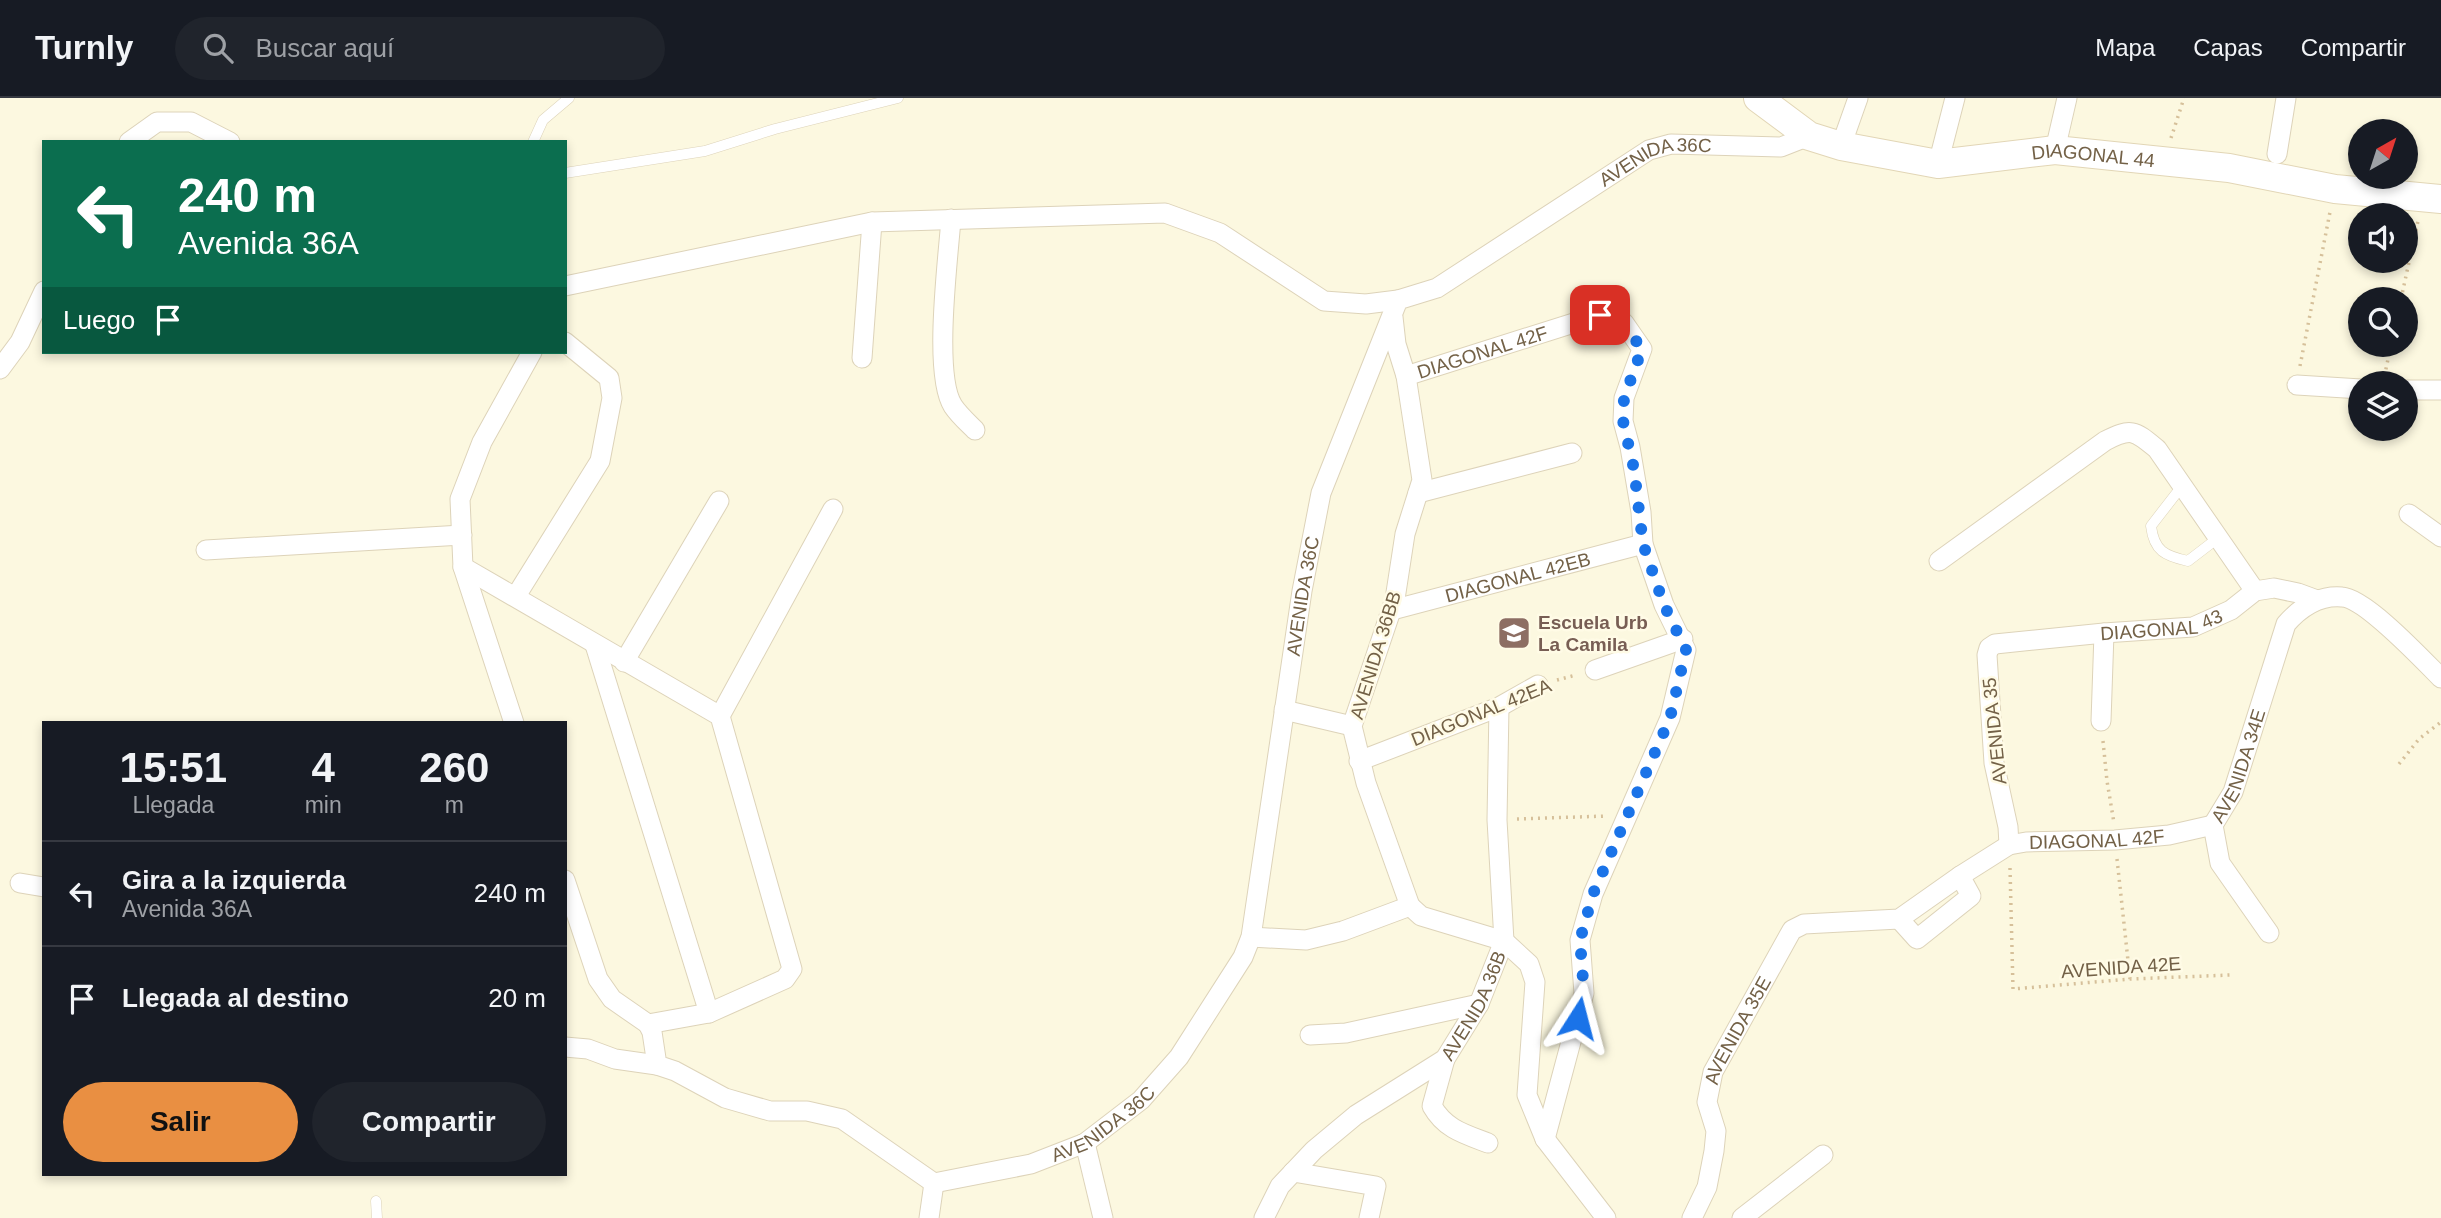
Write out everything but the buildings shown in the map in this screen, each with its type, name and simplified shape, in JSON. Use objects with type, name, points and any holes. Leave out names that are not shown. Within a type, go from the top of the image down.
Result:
[{"type":"main road","name":"DIAGONAL 44","points":[[1758,98],[1809,135],[1841,146],[1938,164],[2055,150],[2229,168],[2335,189],[2432,199]]},
{"type":"street","points":[[1841,146],[1858,98]]},
{"type":"street","points":[[1938,164],[1955,98]]},
{"type":"street","points":[[2055,150],[2067,98]]},
{"type":"street","points":[[2277,153],[2287,98]]},
{"type":"street","points":[[132,140],[157,122],[191,122],[226,140]]},
{"type":"street","name":"AVENIDA 36C","points":[[934,1184],[1031,1164],[1085,1143],[1141,1100],[1179,1057],[1243,957],[1251,937],[1302,591],[1321,493],[1395,308],[1437,288],[1649,150],[1671,144],[1781,147],[1809,135]]},
{"type":"street","points":[[567,286],[872,222],[1166,213],[1220,233],[1324,301],[1395,308]]},
{"type":"street","points":[[951,219],[942,356],[945,383],[953,406],[975,430]]},
{"type":"street","points":[[862,358],[872,222]]},
{"type":"street","points":[[0,369],[20,342],[42,295]]},
{"type":"street","name":"AVENIDA 36BB","points":[[1395,308],[1396,344],[1406,376],[1422,480],[1405,534],[1392,610],[1352,726],[1359,761],[1410,906]]},
{"type":"street","name":"DIAGONAL 42F","points":[[1406,376],[1600,315],[1623,323],[1642,349],[1624,398],[1623,421],[1632,460],[1643,544]]},
{"type":"street","points":[[516,596],[600,461],[612,398],[609,378],[567,344]]},
{"type":"street","points":[[513,721],[463,567],[460,499],[482,442],[531,354]]},
{"type":"street","points":[[2297,385],[2348,388]]},
{"type":"street","points":[[2418,390],[2441,390]]},
{"type":"street","points":[[1939,561],[2105,441],[2122,432],[2139,434],[2157,450],[2255,591],[2274,588],[2317,600],[2343,596],[2368,608],[2441,678]]},
{"type":"street","points":[[1418,493],[1572,453]]},
{"type":"street","points":[[624,662],[719,501]]},
{"type":"street","points":[[648,1024],[709,1013],[785,979],[792,969],[720,716],[833,509]]},
{"type":"street","points":[[2409,514],[2441,537]]},
{"type":"street","points":[[206,550],[462,535]]},
{"type":"street","points":[[1545,1139],[1584,993],[1580,940],[1593,894],[1670,718],[1686,650],[1683,639],[1664,605],[1643,544]]},
{"type":"street","name":"DIAGONAL 42EB","points":[[1392,610],[1643,544]]},
{"type":"street","points":[[463,567],[720,716]]},
{"type":"street","name":"DIAGONAL 43","points":[[1995,644],[2193,627],[2231,610],[2255,591]]},
{"type":"street","name":"AVENIDA 34E","points":[[2269,933],[2220,863],[2213,825],[2233,792],[2286,624],[2299,609],[2317,600]]},
{"type":"street","points":[[2101,721],[2104,633]]},
{"type":"street","points":[[1595,670],[1683,639]]},
{"type":"street","name":"AVENIDA 35","points":[[1995,644],[1989,648],[1987,655],[1994,763],[2008,827],[2009,845]]},
{"type":"street","points":[[595,645],[709,1013]]},
{"type":"street","name":"DIAGONAL 42EA","points":[[1359,761],[1499,707],[1538,685]]},
{"type":"street","name":"AVENIDA 36B","points":[[1264,1218],[1280,1186],[1314,1150],[1356,1115],[1445,1059],[1479,1004],[1504,941],[1497,820],[1499,707]]},
{"type":"street","points":[[1284,710],[1352,726]]},
{"type":"street","name":"DIAGONAL 42F","points":[[1792,930],[1804,924],[1899,919],[2009,845],[2026,842],[2142,838],[2213,825]]},
{"type":"street","points":[[20,883],[42,887]]},
{"type":"street","points":[[567,886],[598,979],[612,999],[648,1024],[652,1032],[657,1065]]},
{"type":"street","points":[[1251,937],[1306,940],[1343,931],[1410,906],[1421,916],[1504,941],[1529,964],[1535,982],[1527,1095],[1545,1139],[1606,1218]]},
{"type":"street","name":"AVENIDA 35E","points":[[1692,1218],[1707,1187],[1714,1151],[1716,1131],[1707,1102],[1713,1072],[1792,930]]},
{"type":"street","points":[[1310,1035],[1346,1033],[1479,1004]]},
{"type":"street","points":[[567,1047],[588,1048],[615,1059],[657,1065],[725,1098],[769,1111],[807,1111],[842,1119],[934,1184],[929,1218]]},
{"type":"street","points":[[1445,1059],[1432,1106],[1439,1119],[1451,1128],[1488,1143]]},
{"type":"street","points":[[1085,1143],[1103,1218]]},
{"type":"street","points":[[1742,1218],[1824,1155]]},
{"type":"street","points":[[1293,1172],[1376,1186],[1369,1218]]},
{"type":"lane","points":[[534,140],[543,120],[569,98]]},
{"type":"lane","points":[[567,173],[705,152],[775,129],[898,98]]},
{"type":"lane","points":[[2182,485],[2151,526],[2153,542],[2168,557],[2188,561],[2218,538]]},
{"type":"lane","points":[[376,1201],[377,1218]]},
{"type":"path","points":[[2164,160],[2183,98]]},
{"type":"path","points":[[2297,385],[2335,189]]},
{"type":"path","points":[[2405,287],[2432,199]]},
{"type":"path","name":"DIAGONAL 42EA","points":[[1538,685],[1595,670]]},
{"type":"path","points":[[2399,764],[2419,738],[2441,722]]},
{"type":"path","points":[[1497,820],[1627,816]]},
{"type":"path","name":"AVENIDA 42E","points":[[2009,845],[2013,989],[2130,979],[2230,975]]},
{"type":"place","name":"Escuela Urb La Camila","points":[[1514,633]]},
{"type":"route","points":[[1578,1018],[1584,993],[1580,940],[1593,894],[1670,718],[1686,650],[1683,639],[1664,605],[1643,544],[1634,469],[1623,421],[1624,398],[1642,349],[1623,323],[1600,315]]}]
